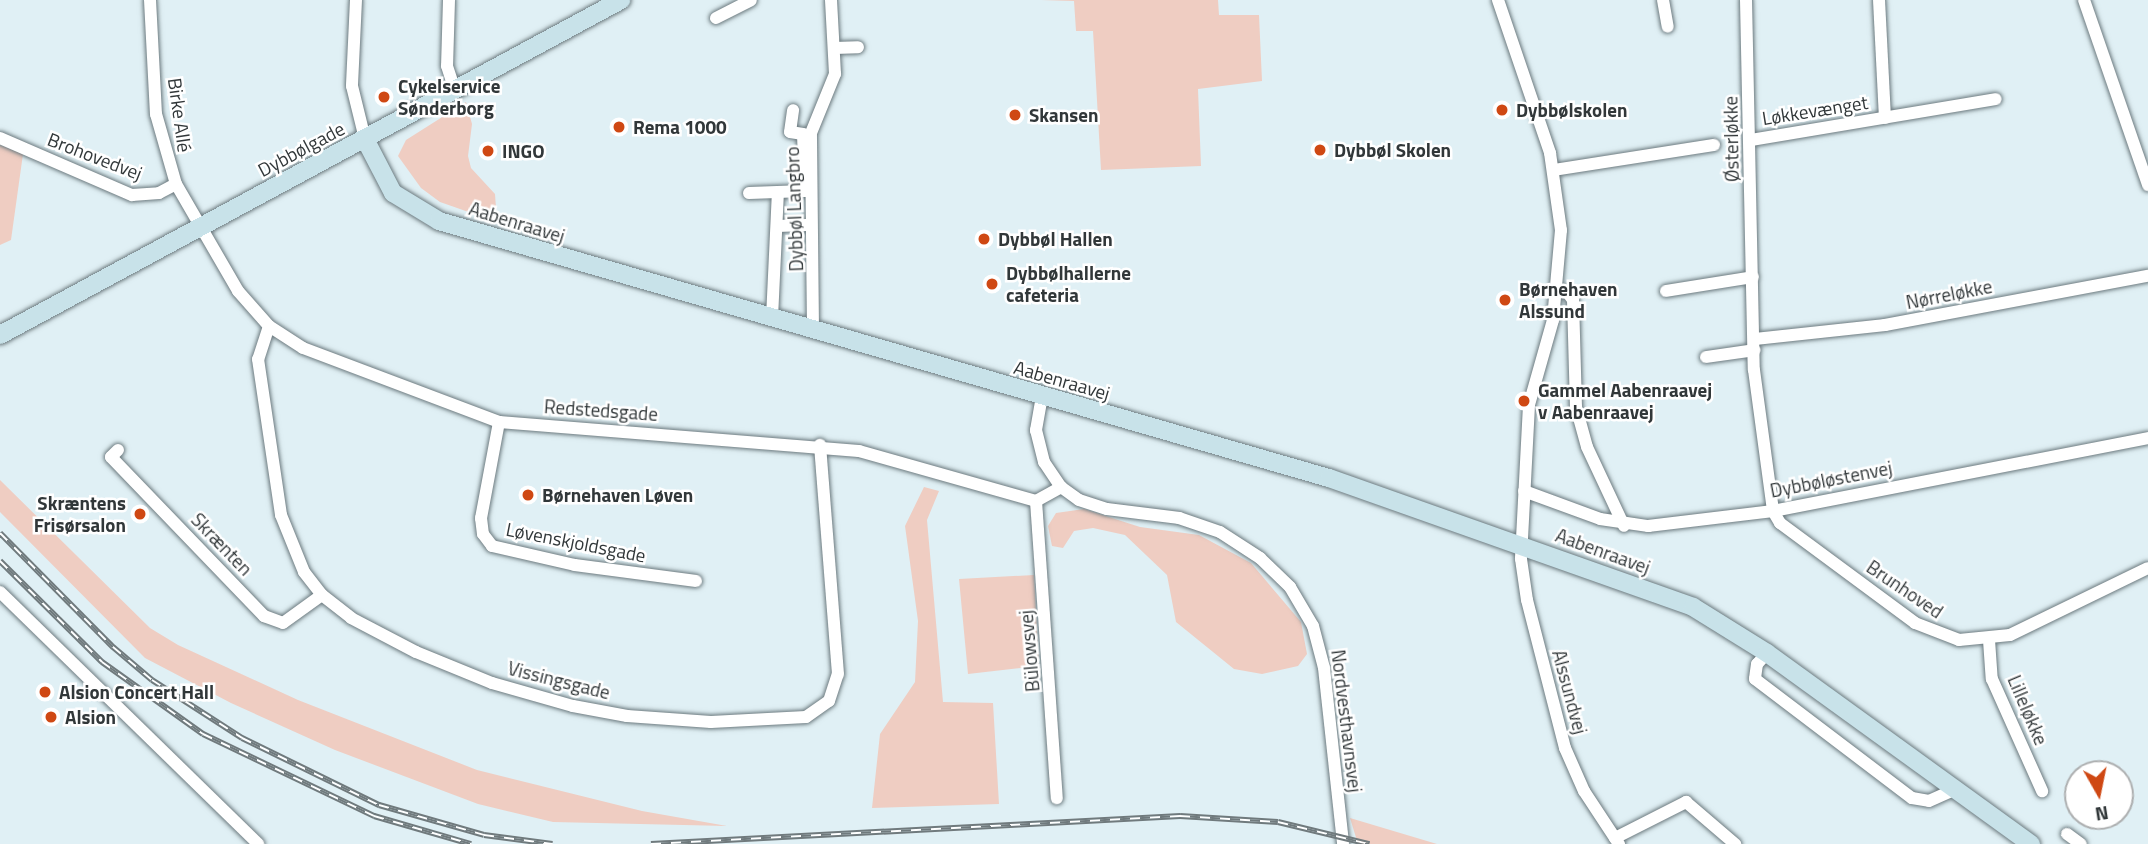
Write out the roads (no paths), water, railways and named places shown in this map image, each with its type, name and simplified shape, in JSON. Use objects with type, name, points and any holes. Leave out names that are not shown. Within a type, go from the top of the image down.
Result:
[{"type":"street","name":"Birke Allé","points":[[150,0],[160,139],[176,184],[198,228]]},
{"type":"street","points":[[356,0],[353,94],[365,139]]},
{"type":"street","points":[[450,0],[447,66],[454,88]]},
{"type":"street","name":"Dybbølgade","points":[[0,334],[621,0]]},
{"type":"street","points":[[716,18],[751,0]]},
{"type":"street","name":"Dybbøl Langbro","points":[[813,330],[811,133],[835,74],[831,0]]},
{"type":"street","name":"Alssundvej","points":[[1498,0],[1554,170],[1561,230],[1557,290],[1529,405],[1522,544],[1527,600],[1550,700],[1584,791],[1617,841],[1686,802],[1735,844]]},
{"type":"street","points":[[1663,0],[1668,27]]},
{"type":"street","name":"Østerløkke","points":[[1746,0],[1755,345],[1773,511]]},
{"type":"street","name":"Løkkevænget","points":[[1879,0],[1885,118]]},
{"type":"street","points":[[2084,0],[2148,184]]},
{"type":"street","points":[[834,48],[858,47]]},
{"type":"street","name":"Løkkevænget","points":[[1751,140],[1996,99]]},
{"type":"street","points":[[749,193],[805,191],[803,134],[790,132],[793,110]]},
{"type":"street","name":"Brohovedvej","points":[[0,138],[132,195],[159,193],[176,184]]},
{"type":"street","name":"Aabenraavej","points":[[365,139],[382,178],[403,202],[419,212],[813,330],[1329,478],[1522,544],[1693,607],[1767,653],[2031,844]]},
{"type":"street","points":[[1554,170],[1714,145]]},
{"type":"street","points":[[772,318],[778,192]]},
{"type":"street","points":[[777,226],[806,225]]},
{"type":"street","name":"Redstedsgade","points":[[198,228],[238,292],[269,326],[337,365],[499,422],[820,445],[859,451],[1036,501]]},
{"type":"street","points":[[1666,291],[1753,276]]},
{"type":"street","name":"Nørreløkke","points":[[1755,345],[1885,325],[2148,276]]},
{"type":"street","points":[[1557,290],[1567,292],[1573,300],[1576,407],[1587,447],[1625,526]]},
{"type":"street","name":"Vissingsgade","points":[[269,326],[258,359],[281,515],[304,572],[323,595],[351,618],[416,652],[492,683],[573,706],[627,716],[711,722],[806,717],[829,701],[838,674],[820,445]]},
{"type":"street","points":[[1706,357],[1755,345]]},
{"type":"street","name":"Nordvesthavnsvej","points":[[1042,396],[1036,430],[1044,462],[1061,487],[1079,500],[1107,509],[1179,518],[1220,532],[1260,558],[1290,587],[1313,626],[1324,668],[1343,844]]},
{"type":"street","name":"Løvenskjoldsgade","points":[[499,422],[481,518],[483,534],[492,546],[575,565],[696,581]]},
{"type":"street","name":"Dybbøløstenvej","points":[[1524,491],[1625,526],[1773,511],[2148,438]]},
{"type":"street","name":"Skrænten","points":[[118,450],[111,457],[264,617],[284,623],[323,595]]},
{"type":"street","points":[[1036,501],[1061,487]]},
{"type":"street","name":"Bülowsvej","points":[[1036,501],[1057,798]]},
{"type":"street","name":"Brunhoved","points":[[1773,511],[1780,523],[1915,624],[1948,638],[1989,640],[2010,635],[2148,568]]},
{"type":"street","points":[[0,592],[258,844]]},
{"type":"street","name":"Lilleløkke","points":[[1989,640],[1992,679],[2042,791]]},
{"type":"street","points":[[1767,653],[1757,664],[1755,679],[1912,797],[1929,800],[1956,789]]},
{"type":"street","points":[[2067,834],[2081,844]]},
{"type":"railway","points":[[0,533],[113,647],[152,680],[242,738],[379,805],[484,835],[552,844]]},
{"type":"railway","points":[[0,561],[102,662],[203,734],[374,816],[471,844]]},
{"type":"railway","points":[[651,844],[1180,816],[1278,822],[1369,844]]},
{"type":"place","name":"Cykelservice Sønderborg","points":[[384,97]]},
{"type":"place","name":"Dybbølskolen","points":[[1502,110]]},
{"type":"place","name":"Skansen","points":[[1015,115]]},
{"type":"place","name":"Rema 1000","points":[[619,127]]},
{"type":"place","name":"Dybbøl Skolen","points":[[1320,150]]},
{"type":"place","name":"INGO","points":[[488,151]]},
{"type":"place","name":"Dybbøl Hallen","points":[[984,239]]},
{"type":"place","name":"Dybbølhallerne cafeteria","points":[[992,284]]},
{"type":"place","name":"Børnehaven Alssund","points":[[1505,300]]},
{"type":"place","name":"Gammel Aabenraavej v Aabenraavej","points":[[1524,401]]},
{"type":"place","name":"Børnehaven Løven","points":[[528,495]]},
{"type":"place","name":"Skræntens Frisørsalon","points":[[140,514]]},
{"type":"place","name":"Alsion Concert Hall","points":[[45,692]]},
{"type":"place","name":"Alsion","points":[[51,717]]}]
